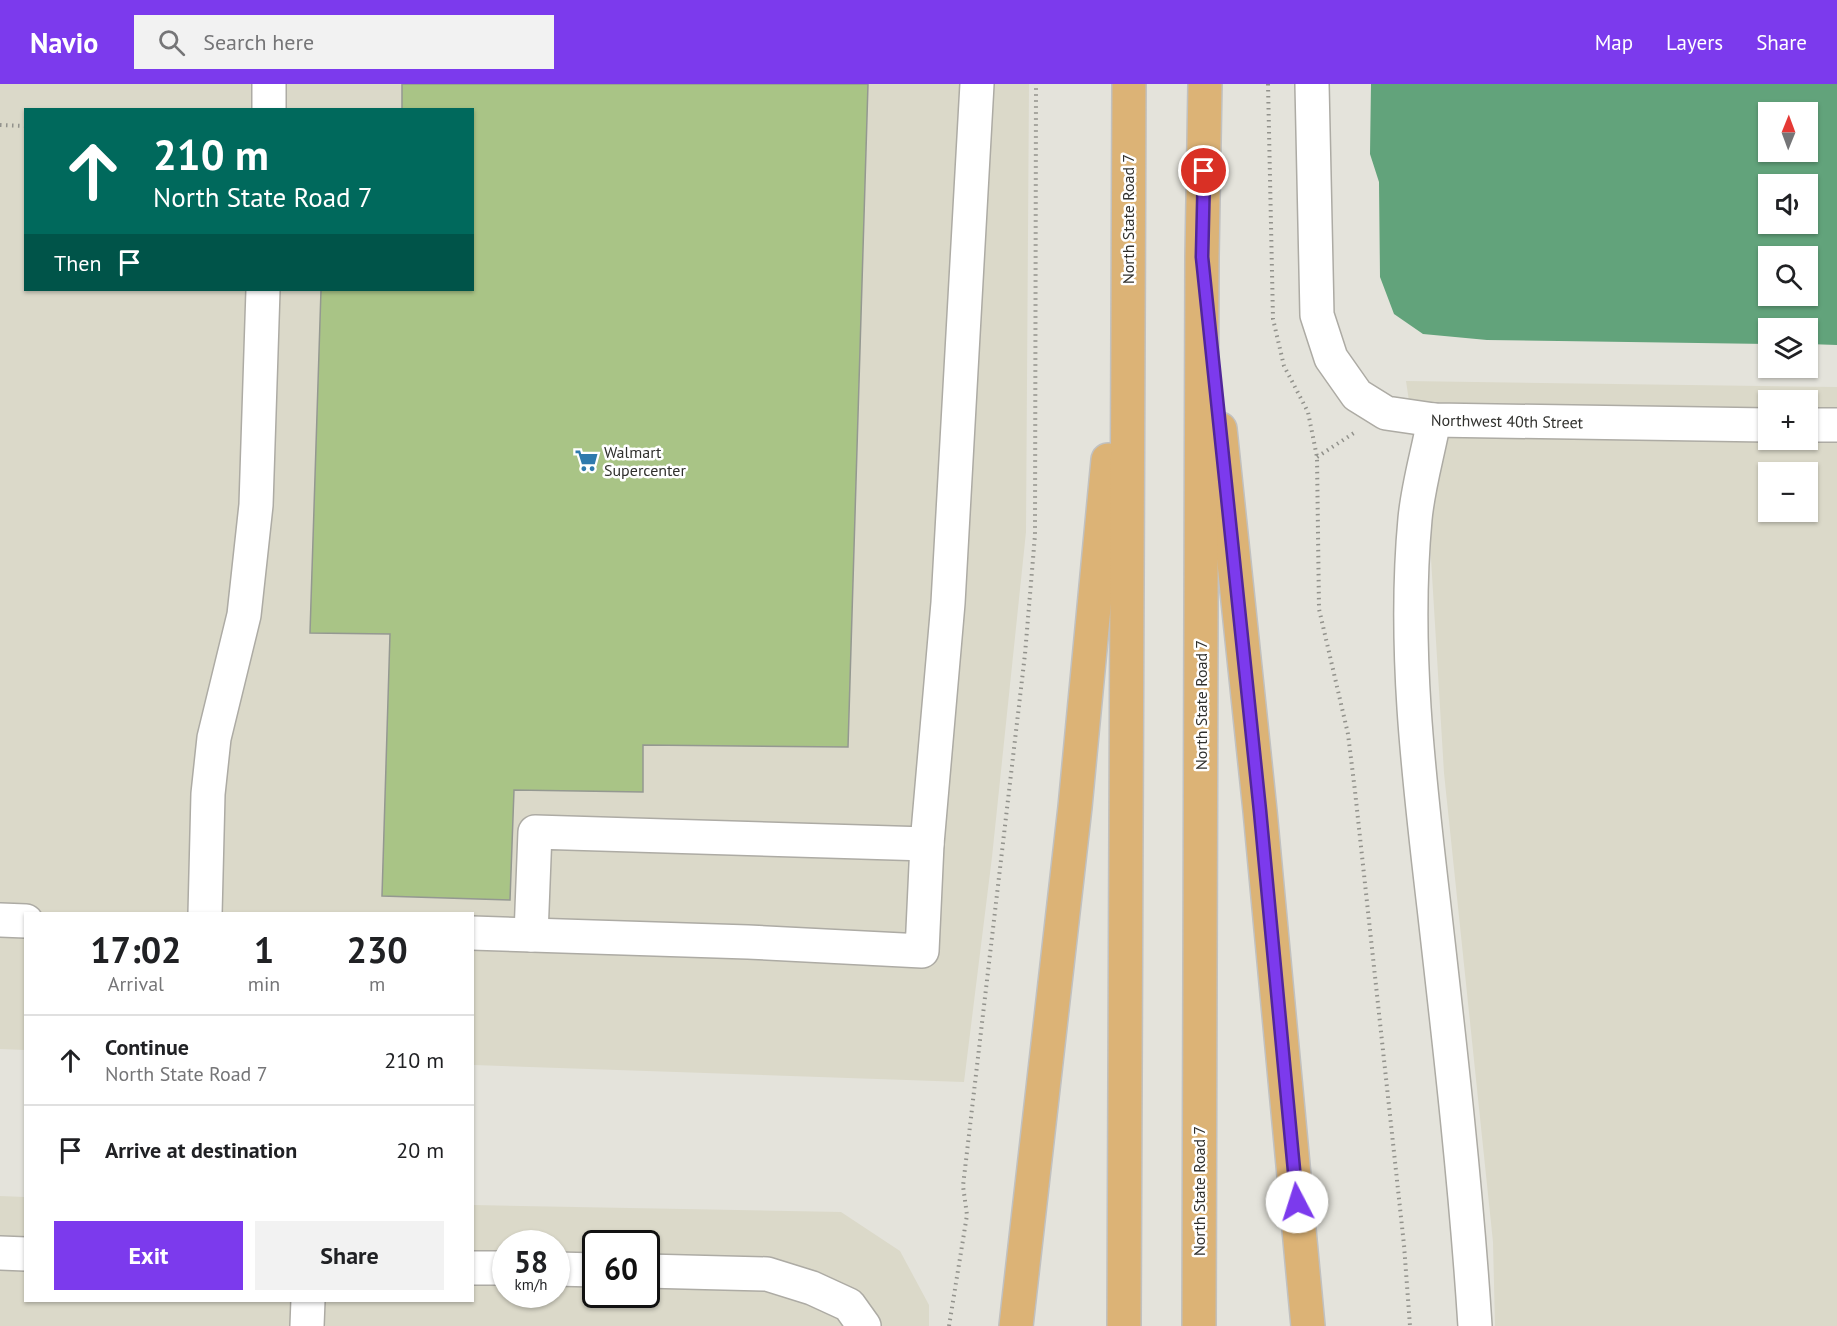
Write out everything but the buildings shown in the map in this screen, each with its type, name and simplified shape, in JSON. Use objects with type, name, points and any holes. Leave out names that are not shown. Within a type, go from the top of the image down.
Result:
[{"type":"main road","name":"North State Road 7","points":[[1124,1326],[1129,84]]},
{"type":"main road","name":"North State Road 7","points":[[1199,1326],[1202,257],[1205,84]]},
{"type":"main road","points":[[1016,1326],[1076,807],[1128,249]]},
{"type":"main road","points":[[1202,257],[1261,822],[1308,1326]]},
{"type":"street","points":[[268,108],[269,84]]},
{"type":"street","points":[[474,933],[748,942],[922,951],[927,844],[948,603],[977,84]]},
{"type":"street","name":"Northwest 40th Street","points":[[1312,84],[1317,315],[1331,358],[1357,395],[1386,413],[1434,420],[1758,424]]},
{"type":"street","points":[[205,912],[208,794],[214,738],[244,615],[256,505],[263,291]]},
{"type":"street","points":[[1434,420],[1415,518],[1411,612],[1414,713],[1468,1216],[1475,1326]]},
{"type":"street","points":[[1818,425],[1837,425]]},
{"type":"street","points":[[531,935],[535,831],[927,844]]},
{"type":"street","points":[[0,920],[24,921]]},
{"type":"street","points":[[0,1253],[24,1254]]},
{"type":"street","points":[[474,1268],[492,1268]]},
{"type":"street","points":[[660,1271],[767,1274],[812,1288],[849,1305],[864,1326]]},
{"type":"street","points":[[307,1326],[308,1302]]},
{"type":"path","points":[[949,1326],[967,1215],[963,1186],[1025,654],[1035,535],[1036,84]]},
{"type":"path","points":[[1268,84],[1272,319],[1284,366],[1308,412],[1317,457],[1319,609],[1348,734],[1404,1245],[1410,1326]]},
{"type":"path","points":[[0,125],[24,126]]},
{"type":"path","points":[[1317,457],[1386,413]]},
{"type":"shaded area","points":[[0,84],[1029,84],[1026,532],[992,857],[964,1082],[474,1065],[474,912],[24,912],[24,1050],[0,1049]]},
{"type":"shaded area","points":[[1371,84],[1837,84],[1837,345],[1818,344],[1818,318],[1758,318],[1758,344],[1487,340],[1423,334],[1394,314],[1380,277],[1379,182],[1370,154]]},
{"type":"shaded area","points":[[1406,381],[1837,387],[1837,1326],[1495,1326],[1493,1242],[1444,773],[1430,542]]},
{"type":"shaded area","points":[[0,1196],[24,1197],[24,1302],[474,1302],[474,1205],[841,1212],[900,1251],[929,1305],[929,1326],[0,1326]]},
{"type":"place","name":"Walmart Supercenter","points":[[586,461]]},
{"type":"route","points":[[1204,171],[1202,257],[1260,811],[1297,1202]]}]
